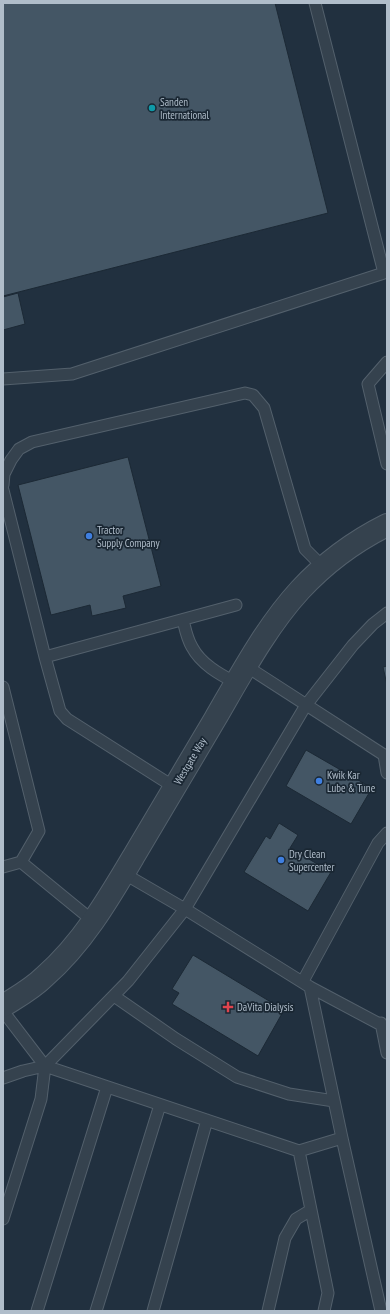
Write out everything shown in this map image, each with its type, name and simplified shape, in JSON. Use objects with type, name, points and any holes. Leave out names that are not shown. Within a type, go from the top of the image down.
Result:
[{"type":"street","name":"Westgate Way","points":[[3,1006],[22,995],[43,978],[64,959],[83,936],[123,873],[241,675],[275,621],[299,591],[323,567],[347,549],[387,524]]},
{"type":"lane","points":[[3,379],[72,374],[384,273],[315,3]]},
{"type":"lane","points":[[387,362],[368,384],[387,464]]},
{"type":"lane","points":[[3,485],[4,474],[11,460],[19,449],[32,442],[245,393],[254,395],[264,408],[305,549],[323,567]]},
{"type":"lane","points":[[3,490],[60,711],[67,718],[174,787]]},
{"type":"lane","points":[[45,657],[236,605]]},
{"type":"lane","points":[[3,1220],[41,1099],[45,1066],[128,981],[186,909],[306,705],[353,645],[373,624],[387,613]]},
{"type":"lane","points":[[183,620],[191,647],[202,661],[217,673],[241,675],[306,705],[386,755],[387,773]]},
{"type":"lane","points":[[3,687],[39,831],[21,862],[3,867]]},
{"type":"lane","points":[[381,1311],[306,984],[378,843],[387,833]]},
{"type":"lane","points":[[21,862],[93,921]]},
{"type":"lane","points":[[123,873],[186,909],[306,984],[384,1026],[387,1053]]},
{"type":"lane","points":[[114,996],[176,1039],[237,1077],[289,1094],[334,1102]]},
{"type":"lane","points":[[3,1011],[45,1066]]},
{"type":"lane","points":[[3,1078],[23,1071],[45,1066],[299,1151],[342,1138]]},
{"type":"lane","points":[[37,1311],[107,1087]]},
{"type":"lane","points":[[96,1311],[160,1105]]},
{"type":"lane","points":[[153,1311],[207,1120]]},
{"type":"lane","points":[[299,1151],[328,1293],[324,1311]]},
{"type":"lane","points":[[268,1311],[285,1238],[296,1219],[311,1210]]},
{"type":"building","name":"Sanden International","points":[[3,3],[275,3],[328,213],[3,296]]},
{"type":"building","points":[[18,293],[25,324],[3,330],[3,297]]},
{"type":"building","name":"Tractor Supply Company","points":[[128,457],[161,586],[123,596],[126,608],[92,616],[90,605],[51,615],[18,485]]},
{"type":"building","points":[[387,666],[387,685],[383,667]]},
{"type":"building","points":[[306,750],[372,788],[351,824],[286,786]]},
{"type":"building","name":"Dry Clean Supercenter","points":[[279,823],[298,835],[290,848],[331,872],[308,911],[244,872],[266,836],[270,839]]},
{"type":"building","name":"DaVita Dialysis","points":[[193,955],[284,1010],[258,1056],[172,1004],[179,993],[172,989]]},
{"type":"place","name":"Sanden International","points":[[152,108]]},
{"type":"place","name":"Tractor Supply Company","points":[[89,536]]},
{"type":"place","name":"Kwik Kar Lube & Tune","points":[[319,781]]},
{"type":"place","name":"Dry Clean Supercenter","points":[[281,860]]},
{"type":"place","name":"DaVita Dialysis","points":[[228,1007]]}]
